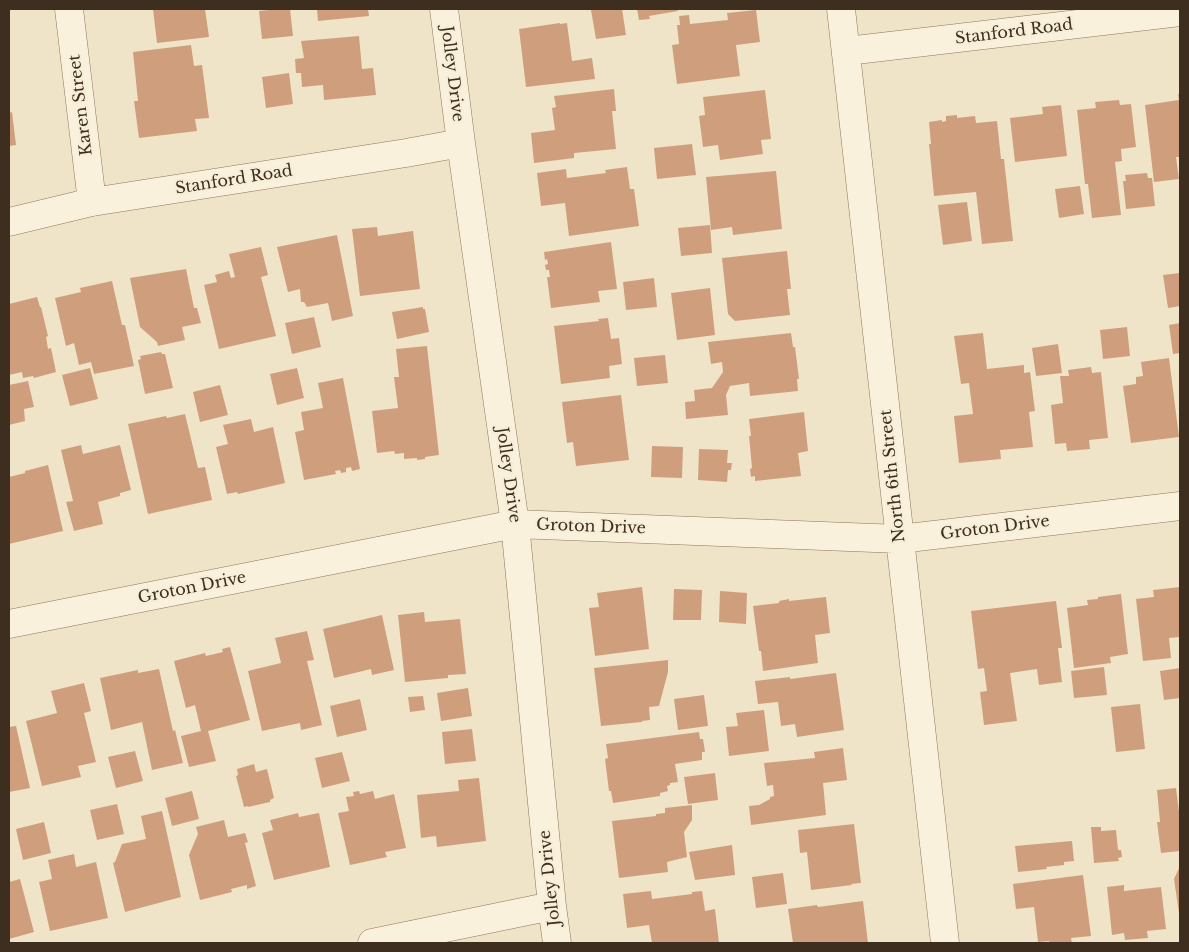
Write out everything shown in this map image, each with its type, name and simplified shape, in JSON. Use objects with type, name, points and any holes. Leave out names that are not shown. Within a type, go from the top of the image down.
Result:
[{"type":"street","name":"Karen Street","points":[[69,9],[92,202]]},
{"type":"street","name":"Jolley Drive","points":[[444,9],[515,524],[557,943]]},
{"type":"street","name":"North 6th Street","points":[[842,9],[945,943]]},
{"type":"street","name":"Stanford Road","points":[[847,51],[1180,12]]},
{"type":"street","name":"Stanford Road","points":[[9,222],[92,202],[396,155],[461,143]]},
{"type":"street","name":"Groton Drive","points":[[9,624],[515,524],[900,539],[1180,506]]},
{"type":"street","points":[[372,943],[552,906]]},
{"type":"building","points":[[153,9],[205,9],[209,37],[157,43]]},
{"type":"building","points":[[290,9],[293,36],[262,39],[259,11]]},
{"type":"building","points":[[317,9],[368,9],[369,16],[318,21]]},
{"type":"building","points":[[622,9],[626,35],[596,39],[591,10]]},
{"type":"building","points":[[637,9],[677,9],[678,11],[649,16],[650,19],[639,20]]},
{"type":"building","points":[[756,10],[760,42],[736,45],[740,76],[677,84],[672,45],[679,44],[677,25],[680,25],[679,16],[689,15],[690,24],[728,20],[727,13]]},
{"type":"building","points":[[567,23],[572,61],[592,58],[595,79],[526,87],[519,29]]},
{"type":"building","points":[[359,36],[362,69],[373,68],[376,95],[324,100],[323,85],[302,87],[301,73],[296,73],[295,59],[304,58],[301,41]]},
{"type":"building","points":[[191,45],[194,66],[202,65],[209,118],[195,119],[197,131],[139,138],[134,101],[138,101],[133,52]]},
{"type":"building","points":[[289,73],[293,104],[266,108],[262,77]]},
{"type":"building","points":[[614,89],[616,111],[612,111],[616,149],[574,153],[574,158],[534,163],[531,133],[555,130],[552,108],[556,107],[554,96]]},
{"type":"building","points":[[765,90],[771,139],[761,140],[763,154],[720,160],[718,145],[703,147],[699,116],[705,115],[703,97]]},
{"type":"building","points":[[1178,94],[1180,94],[1180,157],[1176,157],[1179,179],[1154,182],[1145,105],[1179,100]]},
{"type":"building","points":[[1119,100],[1120,105],[1131,104],[1136,147],[1121,149],[1122,161],[1115,162],[1121,215],[1092,218],[1088,184],[1085,184],[1077,110],[1096,108],[1095,102]]},
{"type":"building","points":[[1061,105],[1067,156],[1015,162],[1010,118],[1043,114],[1042,107]]},
{"type":"building","points":[[12,112],[16,145],[9,146],[9,113]]},
{"type":"building","points":[[957,115],[957,118],[975,116],[976,123],[997,121],[1001,159],[1004,159],[1013,241],[982,244],[976,192],[934,196],[929,122],[946,121],[946,116]]},
{"type":"building","points":[[692,144],[696,175],[657,179],[654,148]]},
{"type":"building","points":[[627,167],[630,189],[634,189],[639,226],[569,236],[565,203],[541,206],[537,173],[566,169],[567,178],[606,173],[605,170]]},
{"type":"building","points":[[776,171],[782,229],[733,235],[732,227],[711,230],[706,177]]},
{"type":"building","points":[[1147,173],[1148,178],[1152,178],[1155,206],[1126,209],[1123,181],[1126,181],[1125,175]]},
{"type":"building","points":[[1080,186],[1084,214],[1059,218],[1055,189]]},
{"type":"building","points":[[967,202],[972,241],[943,245],[938,205]]},
{"type":"building","points":[[710,225],[712,253],[681,256],[678,228]]},
{"type":"building","points":[[377,227],[378,236],[413,231],[420,289],[360,296],[352,229]]},
{"type":"building","points":[[337,235],[353,316],[332,321],[328,303],[307,307],[304,302],[301,302],[300,289],[288,292],[277,247]]},
{"type":"building","points":[[611,242],[617,289],[598,291],[600,302],[551,308],[547,277],[550,277],[549,270],[546,270],[545,265],[548,264],[547,259],[545,260],[544,252]]},
{"type":"building","points":[[261,247],[268,275],[261,277],[276,336],[219,349],[204,285],[217,282],[215,275],[229,271],[231,278],[235,277],[229,254]]},
{"type":"building","points":[[787,251],[791,289],[787,289],[790,315],[735,321],[728,314],[722,258]]},
{"type":"building","points":[[186,269],[194,308],[197,308],[201,323],[182,327],[185,340],[158,346],[157,342],[140,327],[130,278]]},
{"type":"building","points":[[1180,273],[1180,306],[1168,308],[1163,275]]},
{"type":"building","points":[[654,278],[657,307],[626,310],[623,282]]},
{"type":"building","points":[[112,281],[122,325],[125,325],[134,366],[94,374],[91,362],[79,365],[74,343],[66,346],[55,298],[81,292],[80,288]]},
{"type":"building","points":[[710,288],[715,335],[677,340],[671,293]]},
{"type":"building","points":[[37,297],[48,336],[46,337],[48,349],[51,348],[56,372],[34,378],[33,376],[23,378],[22,372],[9,375],[9,304]]},
{"type":"building","points":[[423,307],[429,332],[397,339],[392,312]]},
{"type":"building","points":[[314,317],[321,347],[292,354],[285,323]]},
{"type":"building","points":[[608,318],[611,339],[619,338],[622,364],[609,366],[610,378],[561,384],[554,326],[599,321],[598,319]]},
{"type":"building","points":[[1180,323],[1180,353],[1173,354],[1169,325]]},
{"type":"building","points":[[1127,327],[1130,356],[1103,359],[1100,330]]},
{"type":"building","points":[[791,333],[793,347],[795,347],[799,379],[797,379],[798,391],[750,396],[749,383],[730,386],[726,395],[728,415],[686,419],[685,402],[695,401],[694,390],[712,388],[723,372],[722,362],[711,364],[708,342]]},
{"type":"building","points":[[983,333],[987,369],[1024,365],[1024,373],[1030,372],[1035,411],[1029,412],[1033,447],[1000,450],[1001,459],[959,463],[954,416],[973,414],[969,383],[961,384],[954,336]]},
{"type":"building","points":[[1058,344],[1062,373],[1036,376],[1032,348]]},
{"type":"building","points":[[427,346],[439,455],[417,460],[417,458],[404,459],[404,453],[395,454],[394,451],[377,453],[372,411],[398,408],[394,377],[399,377],[396,349]]},
{"type":"building","points":[[161,352],[165,354],[173,388],[145,394],[138,360],[141,359],[140,356]]},
{"type":"building","points":[[665,355],[668,383],[637,386],[634,358]]},
{"type":"building","points":[[1169,358],[1179,437],[1131,443],[1123,386],[1136,384],[1136,377],[1143,376],[1141,362]]},
{"type":"building","points":[[1091,367],[1092,373],[1101,372],[1108,438],[1089,440],[1090,449],[1067,451],[1066,443],[1055,444],[1051,405],[1063,403],[1060,376],[1069,376],[1068,370]]},
{"type":"building","points":[[90,368],[98,399],[70,406],[62,375]]},
{"type":"building","points":[[297,368],[304,398],[277,405],[270,374]]},
{"type":"building","points":[[343,378],[360,469],[352,471],[351,467],[346,468],[346,472],[341,473],[340,470],[335,471],[336,474],[304,480],[295,432],[304,430],[301,412],[323,408],[318,383]]},
{"type":"building","points":[[28,381],[34,407],[24,409],[25,421],[9,425],[9,385]]},
{"type":"building","points":[[220,385],[228,415],[200,422],[193,392]]},
{"type":"building","points":[[621,395],[629,460],[576,466],[573,442],[567,443],[562,402]]},
{"type":"building","points":[[804,412],[808,451],[798,453],[801,476],[755,481],[755,476],[751,477],[750,469],[752,468],[749,419]]},
{"type":"building","points":[[185,414],[198,468],[205,467],[212,500],[148,514],[128,424]]},
{"type":"building","points":[[251,419],[254,432],[273,427],[285,483],[238,494],[237,492],[227,494],[216,447],[228,444],[223,425]]},
{"type":"building","points":[[81,445],[83,454],[120,445],[131,490],[120,493],[120,496],[98,502],[103,524],[74,531],[66,502],[73,501],[61,450]]},
{"type":"building","points":[[652,446],[683,447],[682,478],[651,477]]},
{"type":"building","points":[[699,449],[728,450],[727,463],[732,463],[731,470],[728,470],[727,482],[698,480]]},
{"type":"building","points":[[48,465],[63,531],[9,544],[9,477]]},
{"type":"building","points":[[642,587],[649,649],[595,656],[589,608],[599,607],[597,593]]},
{"type":"building","points":[[1180,587],[1180,637],[1169,638],[1171,658],[1143,661],[1136,599],[1154,597],[1153,590]]},
{"type":"building","points":[[674,589],[702,590],[701,620],[673,620]]},
{"type":"building","points":[[720,591],[747,593],[746,624],[719,622]]},
{"type":"building","points":[[1121,594],[1128,654],[1110,657],[1111,663],[1074,668],[1067,608],[1088,605],[1087,600],[1098,599],[1098,597]]},
{"type":"building","points":[[826,597],[830,633],[815,635],[818,663],[763,671],[753,606],[779,603],[779,601],[789,599],[789,601]]},
{"type":"building","points":[[1056,601],[1062,648],[1058,648],[1062,682],[1039,685],[1037,669],[1010,673],[1017,721],[984,725],[980,692],[987,691],[984,668],[978,669],[971,611]]},
{"type":"building","points":[[424,612],[425,622],[460,619],[466,674],[448,675],[448,678],[405,682],[398,615]]},
{"type":"building","points":[[382,615],[394,670],[372,675],[371,669],[334,678],[323,629]]},
{"type":"building","points":[[307,631],[314,660],[307,661],[322,725],[301,730],[300,723],[262,731],[248,671],[281,663],[275,638]]},
{"type":"building","points":[[230,647],[250,720],[208,731],[216,761],[189,767],[181,736],[201,731],[195,705],[186,708],[174,661],[205,653],[206,656],[223,652],[222,649]]},
{"type":"building","points":[[668,660],[668,672],[659,706],[649,707],[650,720],[601,726],[594,668]]},
{"type":"building","points":[[1104,667],[1107,695],[1074,698],[1071,671]]},
{"type":"building","points":[[1180,668],[1180,698],[1164,700],[1160,671]]},
{"type":"building","points":[[159,669],[173,731],[175,730],[183,763],[152,770],[142,722],[111,730],[100,678],[138,670],[138,673]]},
{"type":"building","points":[[836,673],[844,730],[797,737],[795,724],[781,726],[778,702],[758,704],[755,681]]},
{"type":"building","points":[[84,683],[91,711],[84,713],[96,762],[78,766],[81,777],[42,786],[26,721],[57,713],[51,691]]},
{"type":"building","points":[[468,688],[472,716],[441,721],[437,693]]},
{"type":"building","points":[[704,695],[708,726],[678,730],[674,699]]},
{"type":"building","points":[[423,696],[425,710],[410,712],[408,697]]},
{"type":"building","points":[[360,699],[367,730],[337,737],[330,706]]},
{"type":"building","points":[[1140,704],[1145,749],[1116,752],[1111,707]]},
{"type":"building","points":[[764,710],[769,751],[729,756],[726,727],[738,726],[736,713]]},
{"type":"building","points":[[16,726],[30,788],[9,792],[9,727]]},
{"type":"building","points":[[472,729],[476,761],[445,764],[442,732]]},
{"type":"building","points":[[699,732],[700,739],[703,739],[705,752],[702,752],[702,760],[675,764],[678,782],[670,783],[667,786],[668,791],[660,793],[660,796],[613,803],[611,791],[609,791],[605,759],[608,758],[606,744]]},
{"type":"building","points":[[843,748],[847,780],[823,783],[826,815],[751,825],[749,806],[759,805],[774,796],[773,785],[767,786],[764,763],[815,758],[814,752]]},
{"type":"building","points":[[135,751],[143,781],[116,788],[108,757]]},
{"type":"building","points":[[342,752],[350,781],[322,788],[315,758]]},
{"type":"building","points":[[254,764],[256,772],[267,769],[274,798],[270,802],[244,807],[236,776],[238,775],[237,769]]},
{"type":"building","points":[[715,773],[718,800],[688,804],[684,777]]},
{"type":"building","points":[[479,778],[486,841],[437,847],[436,836],[421,838],[417,795],[459,791],[458,780]]},
{"type":"building","points":[[1176,788],[1180,819],[1180,851],[1161,853],[1157,822],[1160,822],[1157,790]]},
{"type":"building","points":[[192,791],[199,819],[172,826],[165,798]]},
{"type":"building","points":[[359,791],[360,794],[373,791],[375,799],[394,794],[406,848],[385,852],[387,857],[350,865],[338,813],[349,811],[346,797],[354,796],[353,792]]},
{"type":"building","points":[[117,804],[124,834],[97,840],[90,810]]},
{"type":"building","points":[[692,805],[692,820],[684,832],[687,857],[667,862],[668,872],[619,878],[612,821],[656,816],[656,814],[665,813],[665,808]]},
{"type":"building","points":[[162,811],[181,897],[125,912],[113,863],[122,844],[146,839],[141,816]]},
{"type":"building","points":[[298,813],[299,817],[319,813],[330,867],[274,880],[262,833],[273,830],[270,820]]},
{"type":"building","points":[[224,820],[228,837],[245,833],[248,842],[245,843],[256,886],[247,889],[247,885],[231,889],[232,892],[200,900],[189,855],[198,834],[196,827]]},
{"type":"building","points":[[44,822],[51,853],[23,860],[16,829]]},
{"type":"building","points":[[854,824],[861,883],[811,890],[807,852],[800,853],[798,830]]},
{"type":"building","points":[[1091,827],[1101,827],[1101,831],[1116,830],[1118,850],[1121,850],[1122,857],[1118,858],[1119,861],[1094,863]]},
{"type":"building","points":[[1072,841],[1074,861],[1064,862],[1064,865],[1046,867],[1047,869],[1018,872],[1015,846]]},
{"type":"building","points":[[732,845],[735,875],[695,880],[689,852]]},
{"type":"building","points":[[74,854],[76,867],[96,862],[108,918],[50,931],[39,882],[52,879],[48,860]]},
{"type":"building","points":[[1180,866],[1180,913],[1179,913],[1174,879]]},
{"type":"building","points":[[783,873],[787,904],[756,908],[752,877]]},
{"type":"building","points":[[1083,875],[1091,936],[1071,938],[1072,943],[1038,942],[1034,907],[1016,909],[1013,884]]},
{"type":"building","points":[[20,879],[34,932],[9,939],[9,882]]},
{"type":"building","points":[[1124,885],[1124,891],[1161,887],[1166,929],[1147,931],[1148,938],[1125,940],[1124,933],[1112,935],[1107,887]]},
{"type":"building","points":[[651,891],[652,899],[702,891],[705,911],[715,909],[719,943],[652,943],[649,925],[627,928],[623,894]]},
{"type":"building","points":[[863,901],[868,943],[793,943],[788,909]]}]
